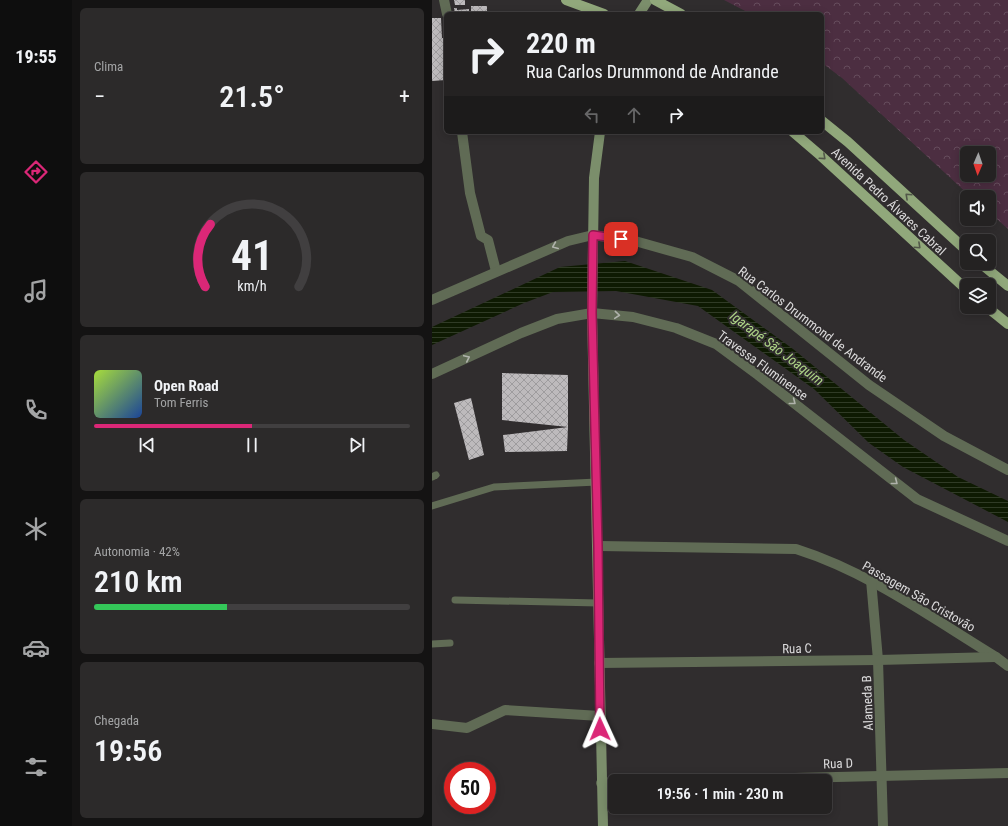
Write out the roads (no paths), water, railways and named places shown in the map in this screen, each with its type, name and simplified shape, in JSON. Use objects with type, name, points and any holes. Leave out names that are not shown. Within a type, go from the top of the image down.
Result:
[{"type":"main road","points":[[566,0],[599,12]]},
{"type":"main road","points":[[640,12],[648,0]]},
{"type":"main road","points":[[655,0],[677,12]]},
{"type":"main road","name":"Avenida Pedro Álvares Cabral","points":[[824,123],[848,142],[960,245]]},
{"type":"main road","points":[[600,134],[594,178],[592,313],[597,482],[601,783],[603,826]]},
{"type":"main road","name":"Avenida Pedro Álvares Cabral","points":[[795,134],[960,284]]},
{"type":"main road","points":[[989,270],[1008,286]]},
{"type":"main road","points":[[996,314],[1008,324]]},
{"type":"street","points":[[444,0],[447,12]]},
{"type":"street","points":[[462,134],[470,193],[481,236],[488,240],[496,271]]},
{"type":"street","name":"Rua Carlos Drummond de Andrande","points":[[432,300],[568,241],[593,235],[635,241],[692,257],[739,281],[869,385],[944,436],[1008,470]]},
{"type":"street","name":"Travessa Fluminense","points":[[432,374],[529,330],[557,320],[592,313],[633,317],[676,328],[716,344],[764,379],[917,499],[1008,541]]},
{"type":"street","name":"Passagem São Cristovão","points":[[598,546],[796,549],[871,580],[996,657],[1008,666]]},
{"type":"street","name":"Alameda B","points":[[871,580],[878,660],[883,826]]},
{"type":"street","name":"Rua C","points":[[599,663],[878,660],[996,657]]},
{"type":"street","points":[[432,724],[467,728],[505,710],[600,716]]},
{"type":"street","name":"Rua D","points":[[832,776],[1008,773]]},
{"type":"street","points":[[601,783],[608,782]]},
{"type":"lane","points":[[432,506],[494,487],[597,482]]},
{"type":"lane","points":[[455,600],[598,603]]},
{"type":"lane","points":[[432,644],[450,643]]},
{"type":"water","name":"Igarapé São Joaquim","points":[[625,261],[712,290],[793,349],[904,440],[958,477],[1008,501],[1008,522],[903,467],[869,443],[814,389],[698,306],[616,291],[553,292],[524,303],[432,345],[432,327],[560,267]]}]
